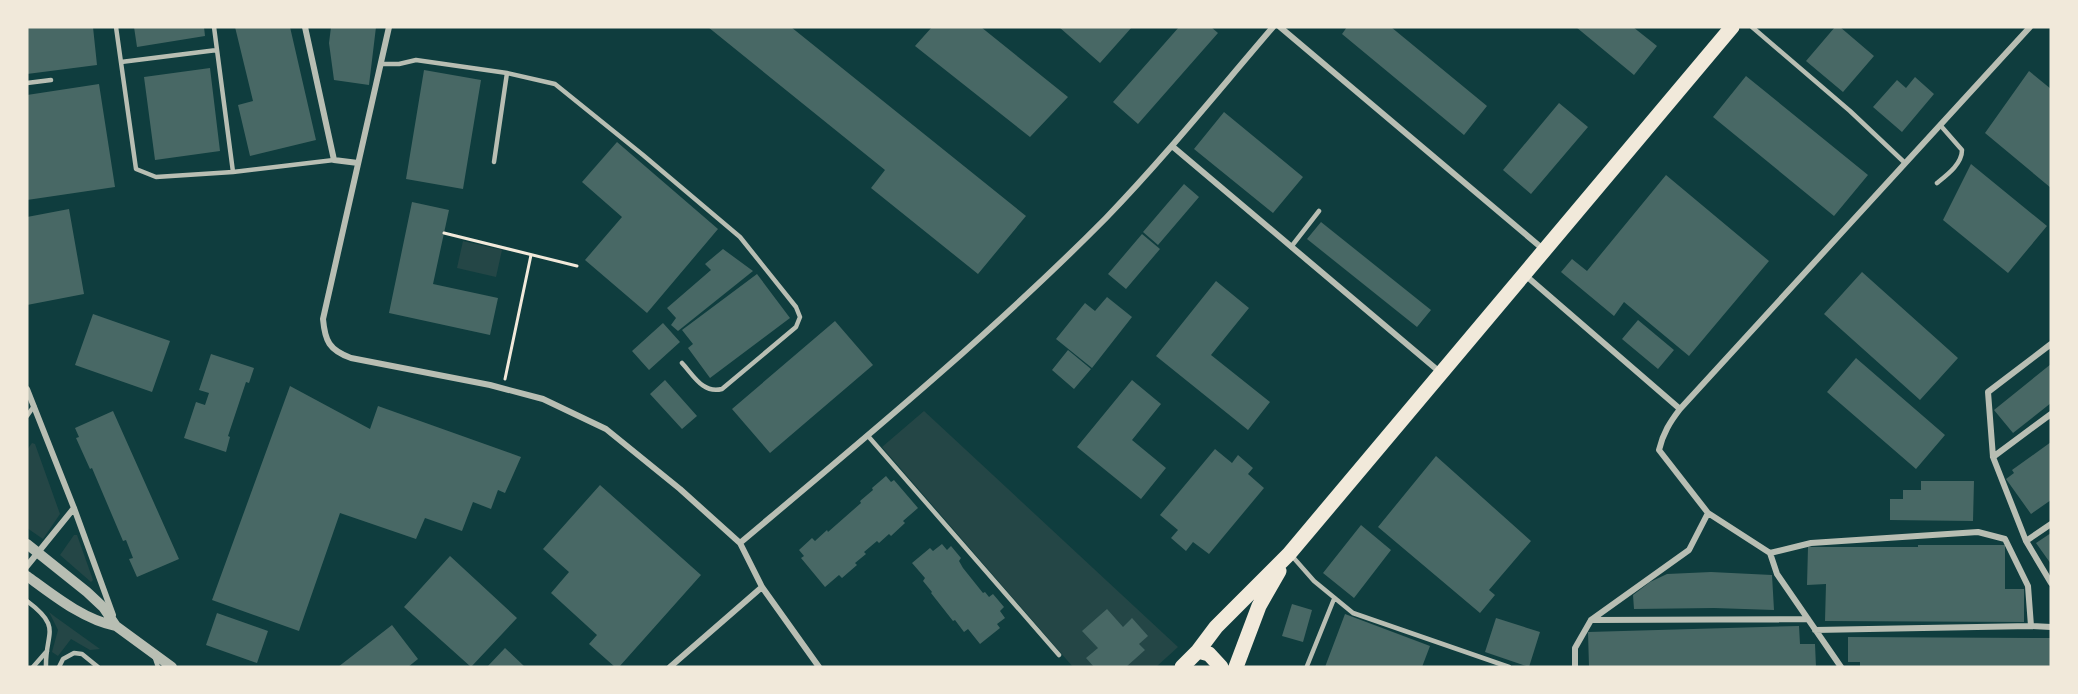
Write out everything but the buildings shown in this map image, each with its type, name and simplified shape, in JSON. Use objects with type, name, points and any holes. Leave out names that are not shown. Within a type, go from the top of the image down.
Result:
[{"type":"main road","points":[[1182,667],[1198,651],[1216,627],[1289,554],[1732,27]]},
{"type":"main road","points":[[1236,667],[1259,606],[1289,554]]},
{"type":"main road","points":[[1198,651],[1209,654],[1221,667]]},
{"type":"street","points":[[305,27],[334,160],[358,163]]},
{"type":"street","points":[[389,27],[323,319],[326,339],[337,352],[351,358],[543,399],[606,429],[680,489],[740,543],[762,587],[819,667]]},
{"type":"street","points":[[740,543],[868,436],[1043,280],[1172,146],[1274,27]]},
{"type":"street","points":[[1280,27],[1545,251]]},
{"type":"street","points":[[1841,667],[1777,574],[1770,554],[1708,513],[1659,450],[1667,427],[1680,409],[1725,363],[2030,27]]},
{"type":"street","points":[[1172,146],[1441,373]]},
{"type":"street","points":[[1525,275],[1680,409]]},
{"type":"street","points":[[2051,344],[1988,392],[1993,458],[2026,541],[2051,583]]},
{"type":"street","points":[[27,388],[74,508],[116,626]]},
{"type":"street","points":[[1993,458],[2051,414]]},
{"type":"street","points":[[27,566],[74,508]]},
{"type":"street","points":[[1575,667],[1575,648],[1591,620],[1689,550],[1708,513]]},
{"type":"street","points":[[2026,541],[2051,524]]},
{"type":"street","points":[[1770,554],[1811,543],[1978,532],[2005,539],[2028,586],[2031,626]]},
{"type":"street","points":[[27,544],[103,607],[116,626],[172,667]]},
{"type":"street","points":[[27,576],[73,607],[105,624],[116,626]]},
{"type":"street","points":[[670,667],[762,587]]},
{"type":"street","points":[[1591,620],[1808,619]]},
{"type":"street","points":[[1815,630],[2051,627]]},
{"type":"lane","points":[[116,27],[136,169],[156,177],[233,172],[334,160]]},
{"type":"lane","points":[[214,27],[233,172]]},
{"type":"lane","points":[[1752,27],[1850,111],[1905,163]]},
{"type":"lane","points":[[121,62],[217,50]]},
{"type":"lane","points":[[381,64],[399,64],[416,60],[555,84],[740,237],[796,307],[800,317],[796,327],[722,389],[713,392],[704,387],[682,363]]},
{"type":"lane","points":[[494,162],[507,74]]},
{"type":"lane","points":[[27,83],[51,81]]},
{"type":"lane","points":[[1936,183],[1953,169],[1962,155],[1962,150],[1941,126]]},
{"type":"lane","points":[[1291,247],[1319,211]]},
{"type":"lane","points":[[27,416],[34,406]]},
{"type":"lane","points":[[868,436],[1059,655]]},
{"type":"lane","points":[[1289,554],[1334,599],[1353,613],[1509,667]]},
{"type":"lane","points":[[1307,666],[1334,599]]},
{"type":"lane","points":[[27,601],[39,611],[50,627],[51,637],[46,667]]},
{"type":"lane","points":[[33,667],[47,651]]},
{"type":"lane","points":[[59,667],[63,659],[74,653],[82,654],[98,667]]},
{"type":"lane","points":[[153,653],[159,667]]},
{"type":"path","points":[[444,233],[578,266]]},
{"type":"path","points":[[503,389],[531,255]]},
{"type":"shaded area","points":[[463,241],[502,250],[496,277],[457,268]]},
{"type":"shaded area","points":[[924,411],[1178,647],[1156,667],[1073,667],[882,447]]},
{"type":"shaded area","points":[[32,443],[35,444],[60,514],[43,539],[27,528],[27,450]]},
{"type":"shaded area","points":[[74,535],[77,535],[93,580],[91,582],[60,555]]},
{"type":"shaded area","points":[[49,612],[100,649],[90,650],[71,639],[58,656],[52,652],[58,630]]}]
